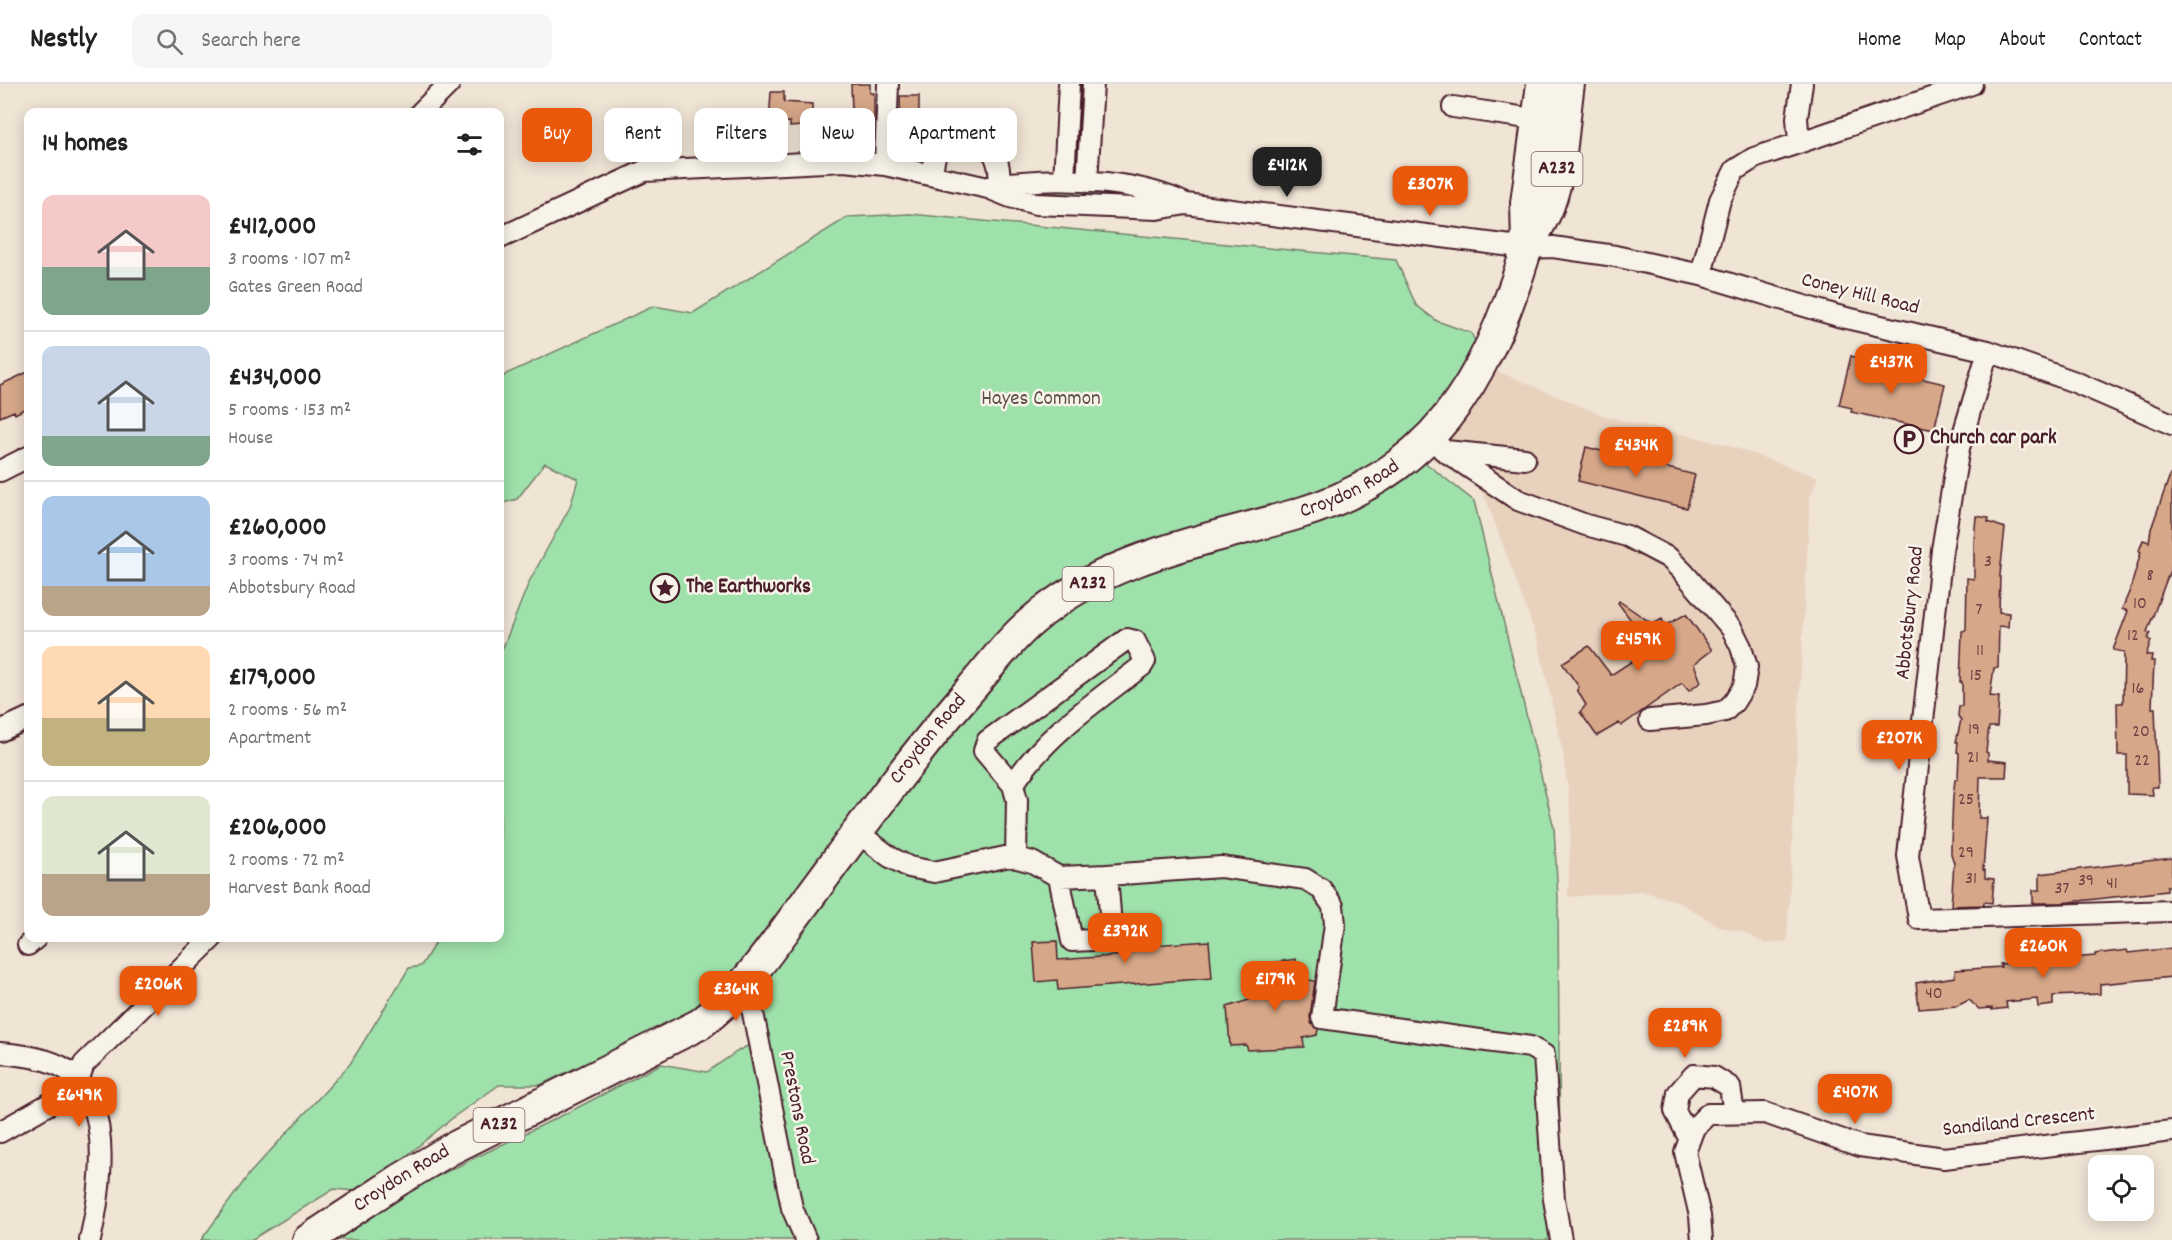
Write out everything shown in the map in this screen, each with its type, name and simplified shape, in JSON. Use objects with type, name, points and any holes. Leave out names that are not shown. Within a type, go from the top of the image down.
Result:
[{"type":"highway","name":"Croydon Road","points":[[1542,84],[1550,121]]},
{"type":"highway","name":"Croydon Road","points":[[308,1240],[451,1149],[700,1024],[718,1011],[743,984],[951,711],[1009,644],[1032,621],[1054,605],[1082,587],[1143,558],[1298,514],[1335,501],[1437,443],[1482,363],[1510,301],[1527,248],[1526,203],[1550,121],[1569,84]]},
{"type":"street","points":[[425,108],[449,84]]},
{"type":"street","points":[[885,165],[888,84]]},
{"type":"street","points":[[1064,180],[1069,84]]},
{"type":"street","points":[[1087,182],[1093,84]]},
{"type":"street","points":[[1799,142],[1797,117],[1802,84]]},
{"type":"street","points":[[1701,276],[1720,200],[1735,170],[1754,158],[1972,84]]},
{"type":"street","points":[[1453,107],[1550,121]]},
{"type":"street","points":[[931,175],[938,143],[949,136],[986,143],[997,158],[1000,174],[993,185]]},
{"type":"street","points":[[504,236],[644,171],[844,161],[885,165],[993,185],[1064,180],[1087,182],[1162,193],[1185,204]]},
{"type":"street","points":[[993,185],[1010,197],[1036,204],[1157,209],[1185,204]]},
{"type":"street","name":"Coney Hill Road","points":[[1185,204],[1527,248],[1553,247],[1615,256],[1701,276],[1838,316],[1988,351],[2075,382],[2172,424]]},
{"type":"street","name":"Abbotsbury Road","points":[[1988,351],[1959,448],[1942,550],[1908,856],[1919,920],[2172,911]]},
{"type":"street","points":[[1437,443],[1525,459]]},
{"type":"street","points":[[1437,443],[1518,500],[1586,525],[1627,536],[1669,558],[1732,629],[1747,667],[1744,686],[1734,702],[1725,711],[1650,720]]},
{"type":"street","points":[[0,471],[24,459]]},
{"type":"street","points":[[1013,785],[1034,756],[1066,724],[1142,666],[1145,661],[1135,641],[1127,639],[987,741],[984,751],[1013,785],[1017,800],[1017,858]]},
{"type":"street","points":[[0,731],[24,720]]},
{"type":"street","points":[[857,832],[890,857],[909,867],[934,872],[1010,856],[1032,862],[1059,877],[1221,867],[1305,879],[1321,889],[1333,906],[1335,924],[1322,1018],[1530,1047],[1544,1055],[1554,1199],[1561,1240]]},
{"type":"street","points":[[1059,877],[1072,941],[1112,939],[1107,875]]},
{"type":"street","points":[[0,1132],[70,1092],[78,1081],[84,1064],[208,942]]},
{"type":"street","name":"Prestons Road","points":[[743,984],[749,993],[792,1208],[806,1240]]},
{"type":"street","points":[[0,1053],[51,1062],[67,1071],[78,1081],[91,1101],[98,1125],[101,1153],[97,1210],[90,1240]]},
{"type":"street","points":[[1702,1240],[1700,1216],[1685,1152],[1689,1138],[1675,1111],[1678,1093],[1694,1075],[1714,1077],[1730,1087],[1734,1113]]},
{"type":"street","name":"Sandiland Crescent","points":[[1689,1138],[1694,1128],[1708,1114],[1734,1113],[1765,1113],[1860,1146],[1944,1158],[2172,1131]]},
{"type":"shaded area","points":[[1487,367],[1605,416],[1728,445],[1818,477],[1810,497],[1787,941],[1765,944],[1744,932],[1721,927],[1677,901],[1641,891],[1568,897],[1571,819],[1568,790],[1563,753],[1538,641],[1486,499],[1473,481],[1433,460]]},
{"type":"green space","points":[[1071,185],[1159,201],[1058,199],[1011,188]]},
{"type":"green space","name":"Hayes Common","points":[[910,214],[1396,260],[1416,305],[1437,321],[1471,333],[1478,347],[1414,451],[1345,491],[1134,546],[1075,580],[833,842],[746,957],[685,1016],[540,1085],[499,1085],[455,1116],[387,1172],[356,1191],[334,1189],[251,1240],[201,1240],[250,1173],[350,1064],[409,968],[421,966],[436,942],[504,942],[504,645],[529,582],[570,507],[578,479],[545,463],[517,499],[504,503],[504,376],[654,306],[693,313],[848,217]]},
{"type":"green space","points":[[1423,461],[1474,501],[1554,828],[1558,898],[1560,1199],[1566,1240],[329,1240],[401,1194],[661,1064],[707,1072],[738,1051],[769,1035],[763,1018],[764,990],[770,967],[831,882],[1039,625],[1141,566]]},
{"type":"building","points":[[851,84],[870,84],[870,93],[874,93],[874,108],[852,108]]},
{"type":"building","points":[[771,92],[784,92],[784,102],[812,104],[812,108],[800,108],[800,126],[790,127],[788,108],[770,108]]},
{"type":"building","points":[[900,96],[919,96],[919,108],[900,108]]},
{"type":"building","points":[[1851,356],[1891,366],[1889,371],[1945,384],[1934,430],[1851,412],[1852,408],[1839,405]]},
{"type":"building","points":[[24,374],[24,409],[15,414],[14,411],[0,417],[0,385]]},
{"type":"building","points":[[1586,447],[1695,475],[1687,508],[1578,481]]},
{"type":"building","points":[[2170,475],[2172,475],[2172,565],[2147,632],[2150,633],[2148,639],[2151,641],[2146,655],[2152,655],[2151,661],[2154,661],[2152,708],[2155,708],[2158,787],[2152,787],[2153,795],[2127,794],[2127,755],[2118,755],[2117,703],[2123,703],[2124,652],[2113,650],[2128,611],[2122,609],[2130,590],[2141,552],[2139,551],[2143,540],[2149,542],[2151,529]]},
{"type":"building","points":[[1976,516],[1989,518],[1988,522],[2005,528],[1999,612],[2009,613],[2008,627],[1999,626],[1998,668],[1994,668],[1990,696],[1999,697],[1997,727],[1989,727],[1986,752],[1988,760],[2007,762],[2006,777],[1980,777],[1979,818],[1987,818],[1983,870],[1985,870],[1985,878],[1994,879],[1992,903],[1951,906],[1954,863],[1951,854],[1953,796],[1955,780],[1958,779],[1959,753],[1957,752],[1958,742],[1956,742],[1961,720],[1958,716],[1959,706],[1962,706],[1962,682],[1960,682],[1962,631],[1966,630],[1967,578],[1974,579]]},
{"type":"building","points":[[1619,601],[1653,624],[1662,619],[1665,626],[1686,614],[1712,650],[1694,664],[1701,682],[1689,691],[1682,683],[1621,726],[1619,723],[1597,736],[1580,712],[1586,705],[1577,690],[1579,687],[1562,663],[1589,646],[1611,675],[1652,648],[1618,603]]},
{"type":"building","points":[[2172,858],[2172,886],[2167,886],[2167,891],[2061,903],[2033,903],[2033,890],[2040,890],[2040,874]]},
{"type":"building","points":[[1150,929],[1152,945],[1209,941],[1212,978],[1058,990],[1057,980],[1036,982],[1033,942],[1057,941],[1058,960],[1126,955],[1124,932]]},
{"type":"building","points":[[2172,948],[2172,977],[2100,984],[2100,994],[2053,996],[2053,1005],[2038,1007],[2037,999],[2006,1002],[2007,1008],[1979,1009],[1969,1000],[1957,1006],[1919,1009],[1916,983],[1955,977],[1955,970],[2001,967],[2000,964],[2095,956],[2095,954],[2127,950],[2128,953]]},
{"type":"building","points":[[1296,959],[1297,978],[1315,981],[1310,1017],[1311,1023],[1318,1029],[1317,1035],[1303,1038],[1304,1047],[1248,1050],[1246,1045],[1230,1046],[1227,1007],[1255,998],[1254,988],[1266,988],[1265,964]]},
{"type":"place","name":"Church car park","points":[[1909,439]]},
{"type":"place","name":"The Earthworks","points":[[665,588]]}]
